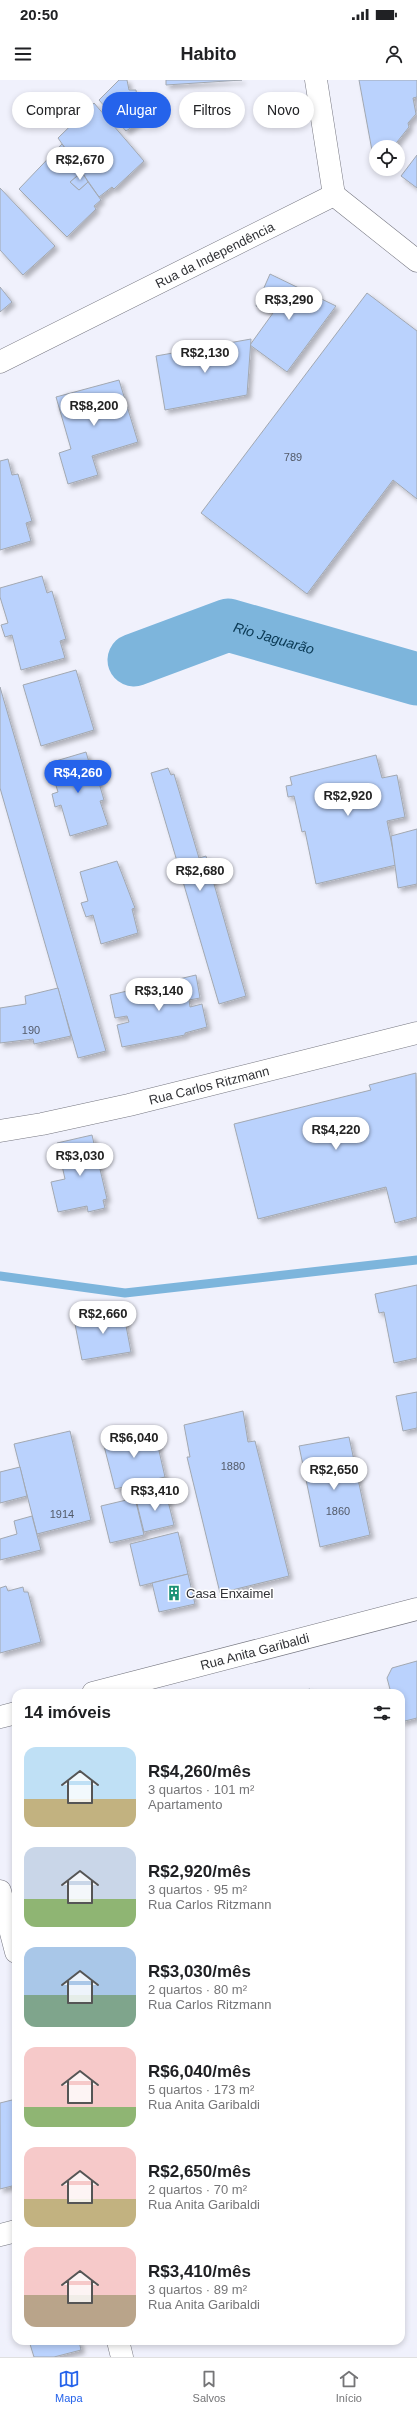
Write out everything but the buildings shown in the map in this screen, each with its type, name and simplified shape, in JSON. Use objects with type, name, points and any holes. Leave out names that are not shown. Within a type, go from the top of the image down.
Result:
[{"type":"street","points":[[316,80],[334,195],[417,261]]},
{"type":"street","name":"Rua da Independência","points":[[0,362],[334,195]]},
{"type":"street","name":"Rua Carlos Ritzmann","points":[[0,1131],[42,1124],[128,1105],[417,1033]]},
{"type":"street","name":"Rua Anita Garibaldi","points":[[108,1689],[417,1609]]},
{"type":"street","points":[[0,1717],[12,1714]]},
{"type":"street","points":[[0,1891],[12,1937]]},
{"type":"street","points":[[0,2235],[12,2232]]},
{"type":"street","points":[[119,2345],[122,2357]]},
{"type":"waterway","name":"Rio Jaguarão","points":[[134,660],[228,625],[417,679]]},
{"type":"waterway","points":[[0,1276],[125,1293],[417,1260]]},
{"type":"place","name":"Casa Enxaimel","points":[[174,1593]]}]
